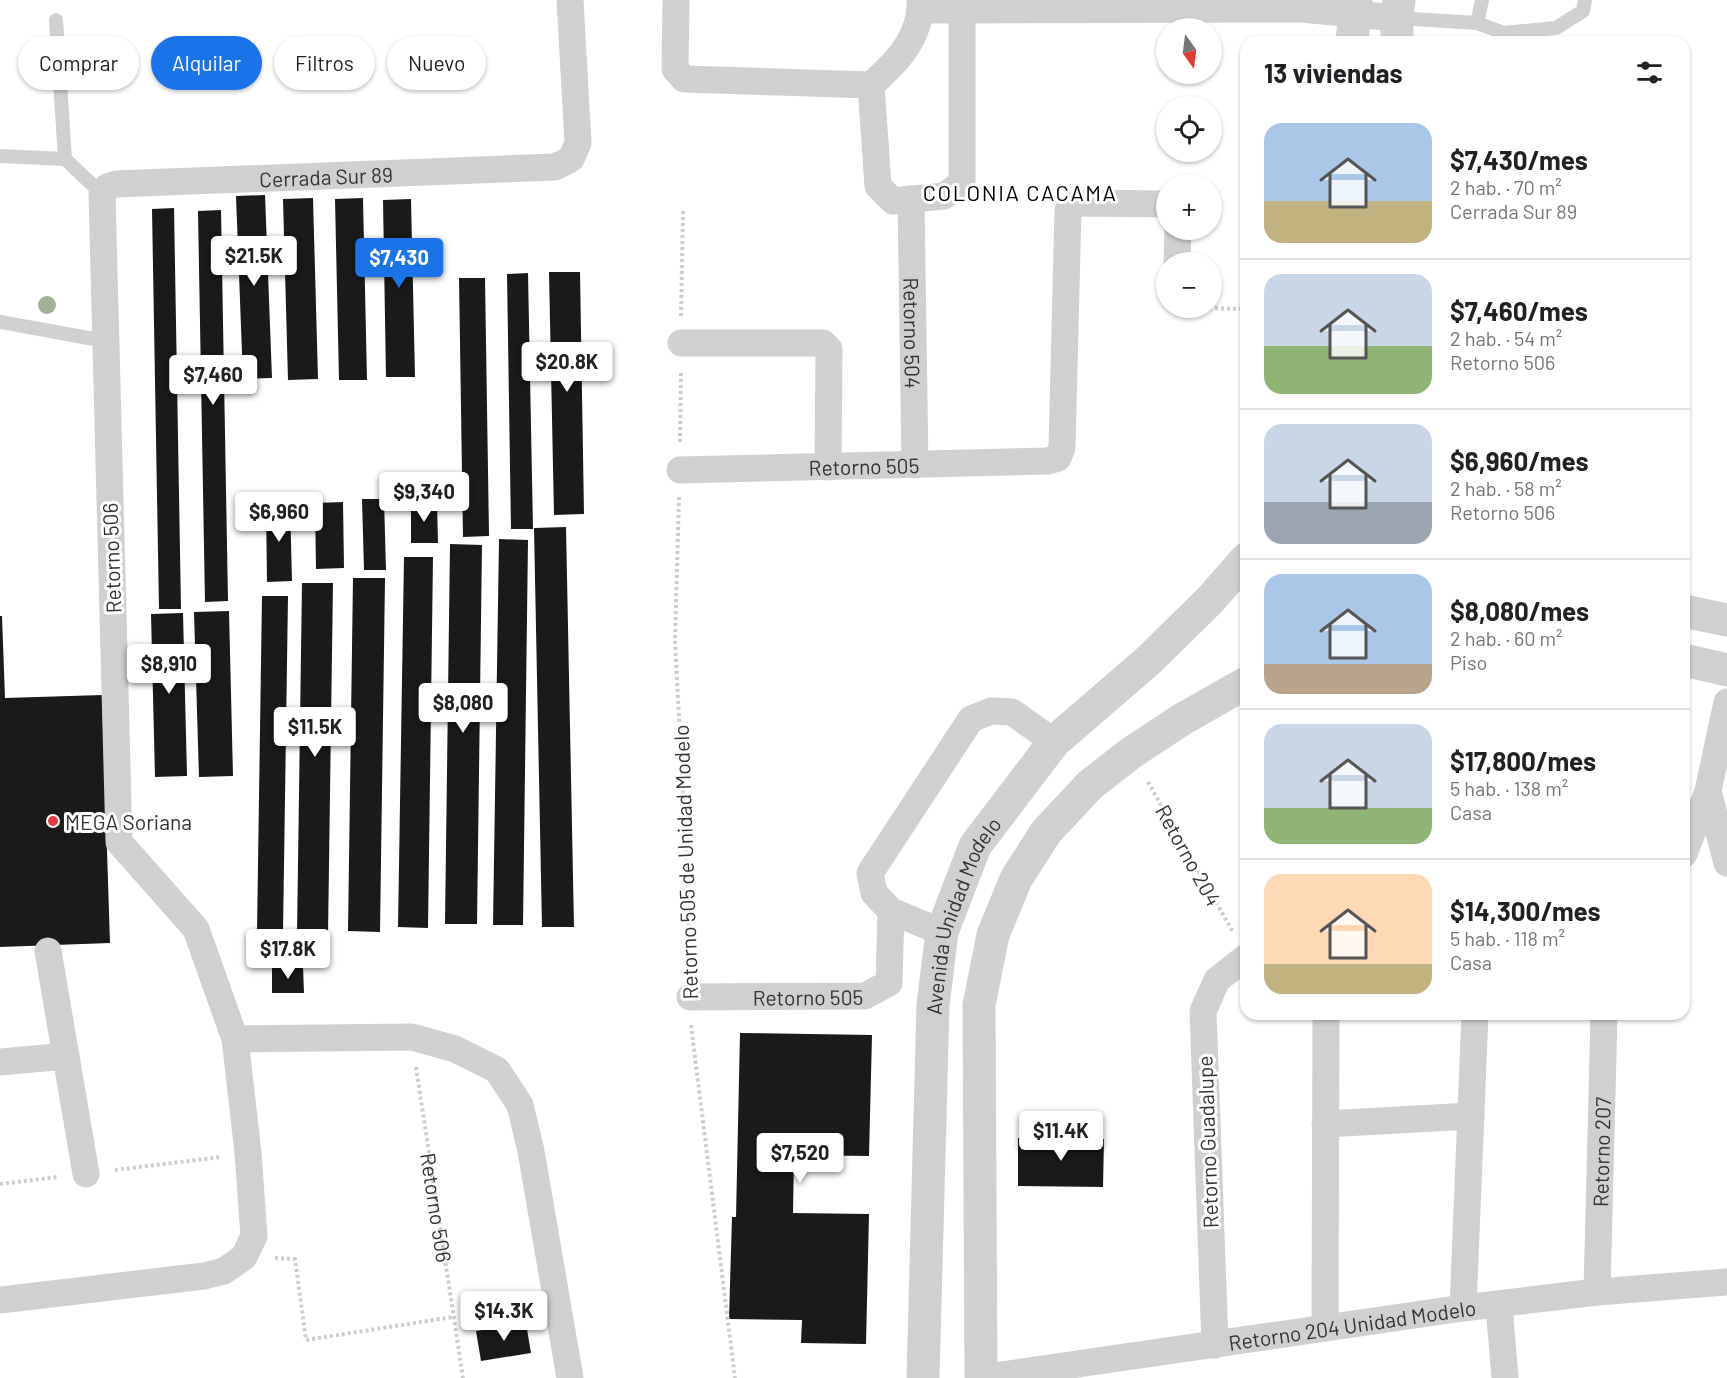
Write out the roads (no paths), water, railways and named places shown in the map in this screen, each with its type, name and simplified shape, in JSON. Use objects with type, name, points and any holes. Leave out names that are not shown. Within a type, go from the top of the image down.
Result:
[{"type":"street","name":"Cerrada Sur 89","points":[[102,194],[107,187],[116,184],[555,167],[571,159],[578,143],[570,0]]},
{"type":"street","points":[[676,0],[675,69],[684,79],[871,85],[897,61],[913,35],[920,5],[962,10],[1301,9],[1354,19],[1398,20]]},
{"type":"street","points":[[871,85],[878,186],[893,201],[944,196],[962,183],[962,10]]},
{"type":"street","name":"Retorno 506","points":[[102,194],[119,842],[196,929],[235,1039]]},
{"type":"street","name":"Retorno 504","points":[[911,199],[915,465]]},
{"type":"street","name":"Retorno 505","points":[[680,470],[1048,461],[1058,458],[1062,448],[1068,210],[1073,205],[1082,203],[1156,204]]},
{"type":"street","points":[[681,343],[823,343],[829,350],[828,467]]},
{"type":"street","name":"Avenida Unidad Modelo","points":[[924,1378],[933,1005],[942,932],[975,846],[1054,742],[1149,660],[1211,599],[1240,566]]},
{"type":"street","points":[[1690,612],[1727,620]]},
{"type":"street","points":[[1690,661],[1727,670]]},
{"type":"street","name":"Avenida Unidad Modelo","points":[[980,1378],[979,1005],[993,935],[1017,879],[1046,832],[1090,785],[1131,753],[1181,720],[1240,686]]},
{"type":"street","points":[[1690,838],[1708,791],[1727,702]]},
{"type":"street","points":[[942,932],[891,911],[874,894],[870,873],[971,718],[991,711],[1012,712],[1054,742]]},
{"type":"street","points":[[1708,791],[1727,863]]},
{"type":"street","name":"Retorno 505","points":[[690,997],[865,996],[889,983],[891,911]]},
{"type":"street","name":"Retorno Guadalupe","points":[[1215,1345],[1203,1011],[1216,980],[1240,948]]},
{"type":"street","points":[[48,951],[86,1174]]},
{"type":"street","points":[[1325,1328],[1326,1020]]},
{"type":"street","points":[[1463,1308],[1475,1020]]},
{"type":"street","name":"Retorno 207","points":[[1597,1292],[1604,1020]]},
{"type":"street","points":[[0,1300],[204,1276],[224,1271],[244,1257],[254,1236],[248,1153],[235,1039],[412,1037],[455,1049],[497,1070],[520,1105],[531,1151],[570,1378]]},
{"type":"street","points":[[0,1062],[66,1056]]},
{"type":"street","points":[[1324,1124],[1471,1116]]},
{"type":"street","name":"Retorno 204 Unidad Modelo","points":[[980,1378],[1463,1308],[1597,1292],[1727,1282]]},
{"type":"street","points":[[1499,1305],[1505,1378]]},
{"type":"lane","points":[[1477,23],[1482,0]]},
{"type":"lane","points":[[1398,20],[1477,23],[1504,33],[1556,28],[1583,11],[1585,0]]},
{"type":"lane","points":[[56,20],[64,159]]},
{"type":"lane","points":[[0,156],[64,159],[102,194]]},
{"type":"lane","points":[[0,322],[105,341]]},
{"type":"place","name":"MEGA Soriana","points":[[53,821]]},
{"type":"district","name":"COLONIA CACAMA","points":[[1020,192]]}]
